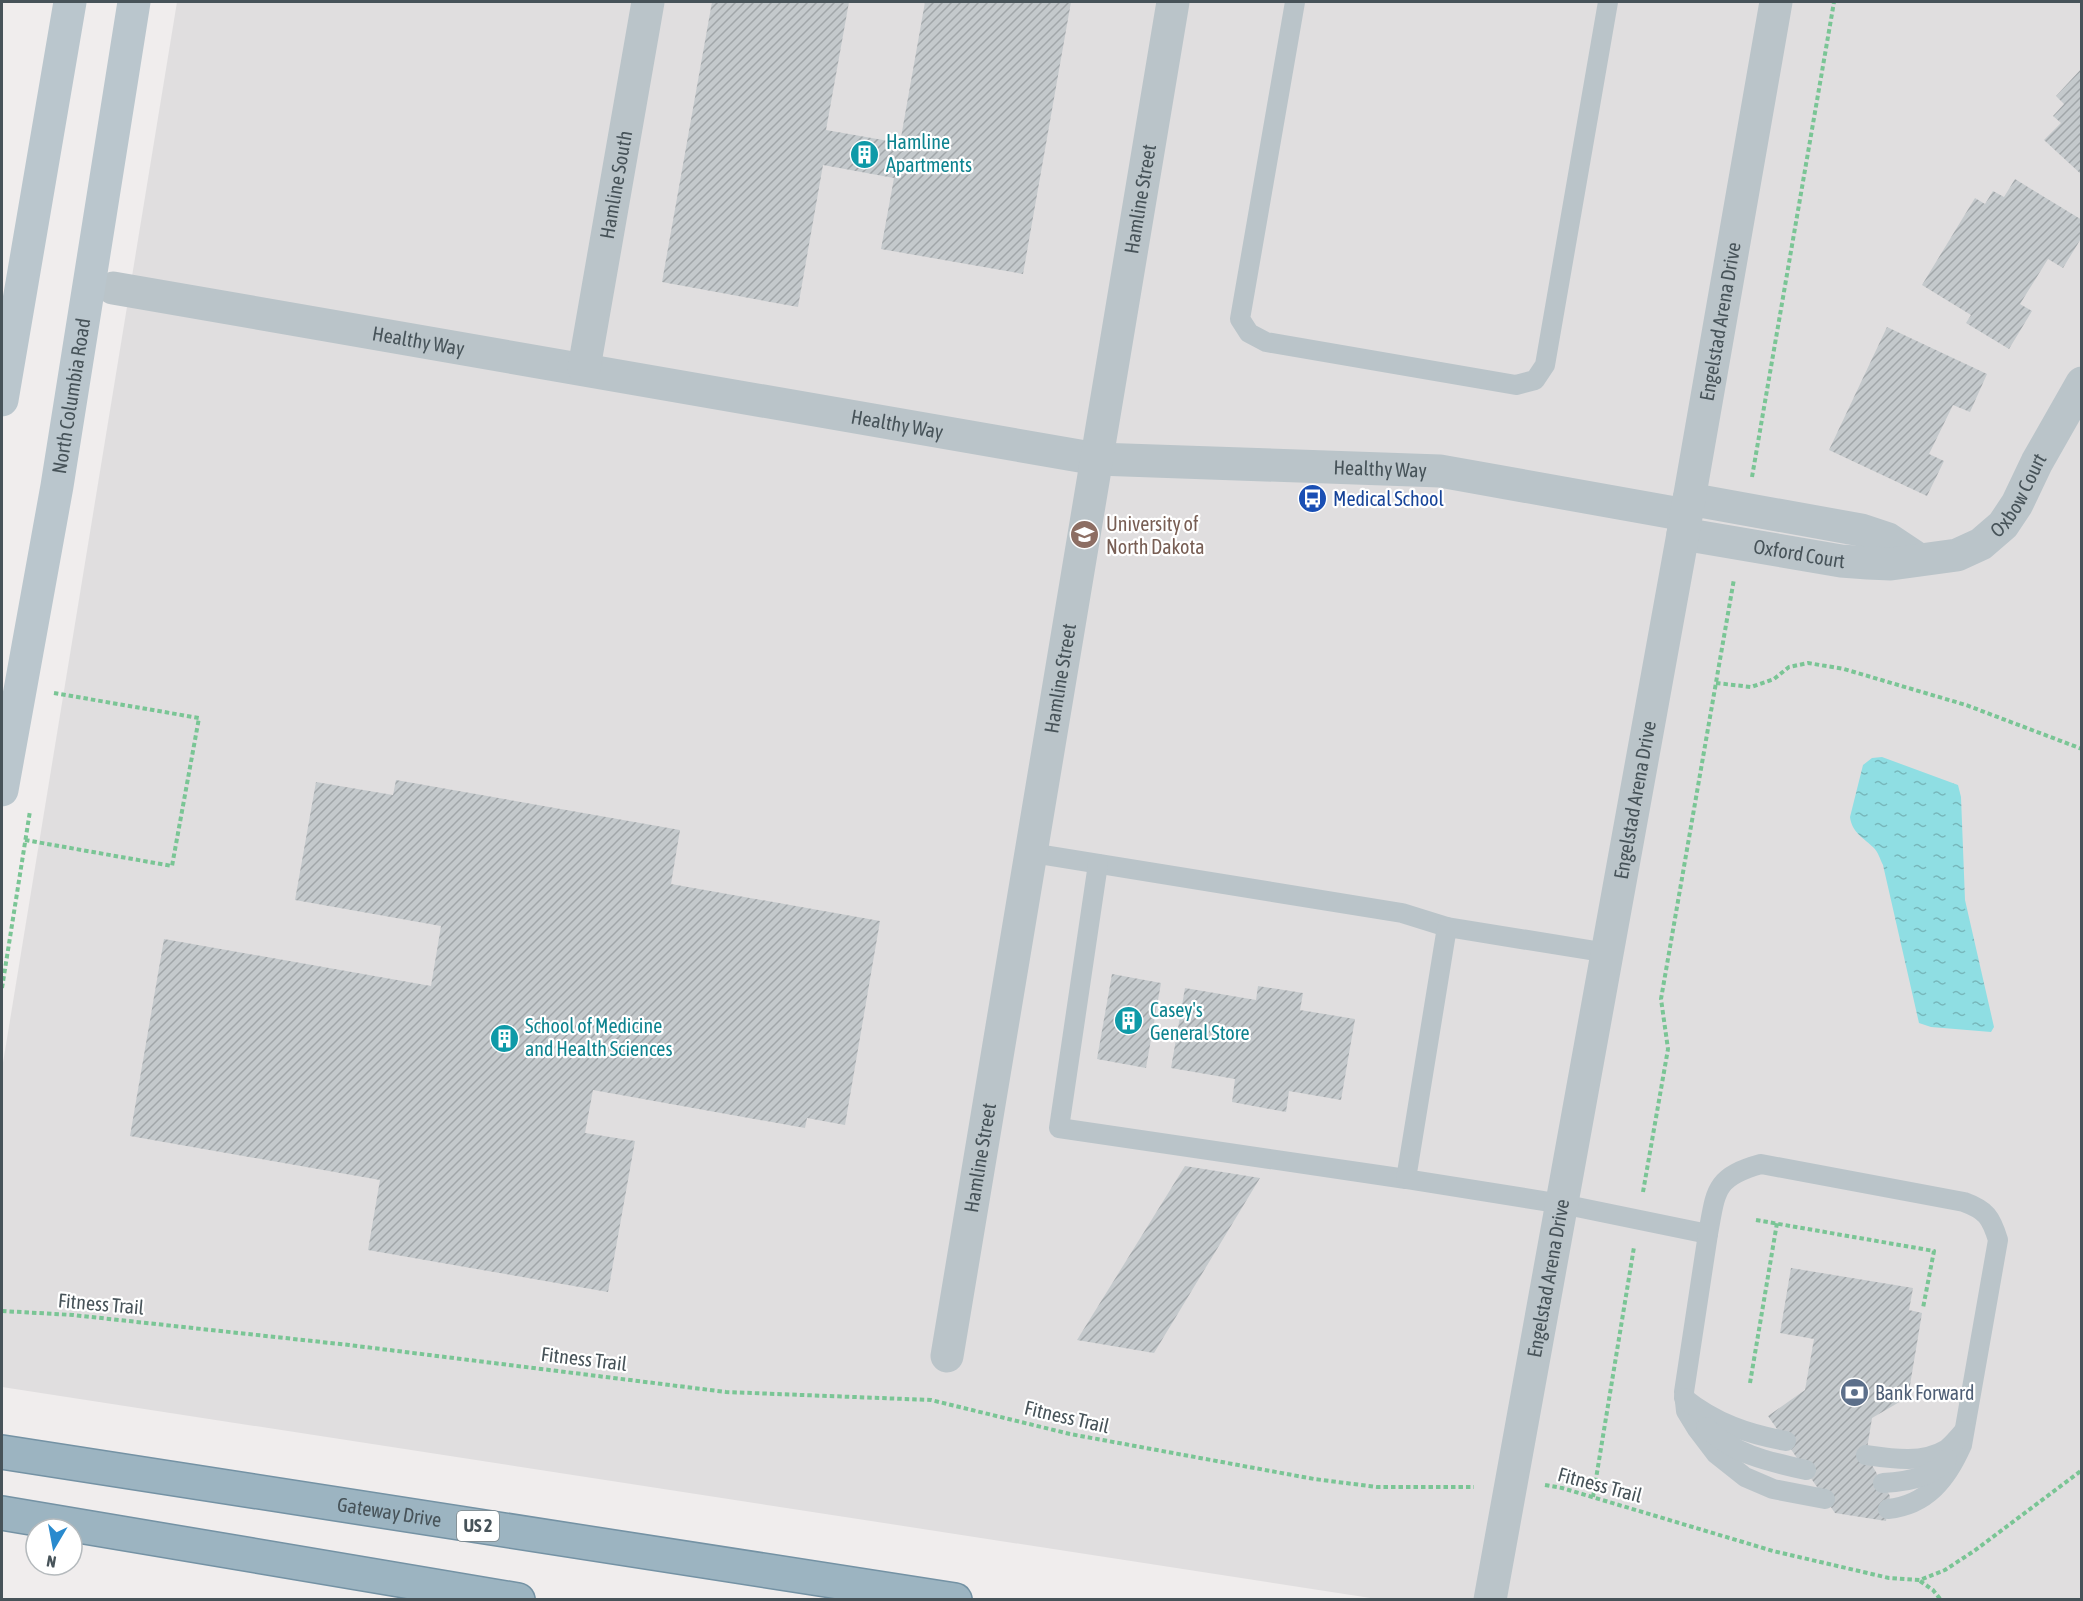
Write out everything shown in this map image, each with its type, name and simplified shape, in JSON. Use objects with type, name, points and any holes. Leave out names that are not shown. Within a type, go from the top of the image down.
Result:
[{"type":"highway","name":"Gateway Drive","points":[[2,1452],[955,1599]]},
{"type":"highway","points":[[2,1513],[518,1599]]},
{"type":"main road","points":[[2,400],[70,2]]},
{"type":"main road","name":"North Columbia Road","points":[[2,790],[57,486],[134,2]]},
{"type":"street","name":"Hamline South","points":[[584,369],[648,2]]},
{"type":"street","name":"Hamline Street","points":[[947,1356],[1173,2]]},
{"type":"street","name":"Engelstad Arena Drive","points":[[1490,1599],[1608,953],[1776,2]]},
{"type":"street","name":"Healthy Way","points":[[112,288],[1097,459],[1440,471],[1686,516]]},
{"type":"street","name":"Oxbow Court","points":[[1918,559],[1957,555],[1981,544],[2003,525],[2017,504],[2037,462],[2082,383]]},
{"type":"street","points":[[1686,516],[1746,509],[1874,534],[1900,545],[1918,559]]},
{"type":"street","name":"Oxford Court","points":[[1686,516],[1740,544],[1841,561],[1891,564],[1918,559]]},
{"type":"lane","points":[[1295,2],[1240,319],[1250,333],[1266,342],[1516,385],[1535,380],[1545,365],[1608,2]]},
{"type":"lane","points":[[1032,853],[1402,913],[1447,927],[1608,953]]},
{"type":"lane","points":[[1098,864],[1059,1128],[1562,1204],[1708,1234]]},
{"type":"lane","points":[[1406,1179],[1447,927]]},
{"type":"lane","points":[[1825,1499],[1773,1489],[1745,1477],[1716,1454],[1686,1411],[1684,1398],[1715,1199],[1723,1181],[1740,1170],[1761,1164],[1964,1202],[1981,1209],[1994,1227],[1998,1240],[1962,1445],[1951,1468],[1935,1487],[1917,1502],[1900,1508],[1888,1509]]},
{"type":"lane","points":[[1684,1398],[1704,1413],[1736,1429],[1786,1441]]},
{"type":"lane","points":[[1684,1398],[1696,1418],[1718,1439],[1740,1452],[1777,1464],[1806,1470]]},
{"type":"lane","points":[[1866,1455],[1899,1460],[1935,1454],[1948,1448],[1964,1431]]},
{"type":"lane","points":[[1883,1483],[1910,1480],[1929,1474],[1943,1465],[1964,1431]]},
{"type":"path","points":[[1746,509],[1834,2]]},
{"type":"path","points":[[1593,1497],[1668,1049],[1661,999],[1740,544]]},
{"type":"path","points":[[1716,683],[1751,687],[1774,679],[1789,667],[1808,663],[1844,669],[1966,705],[2082,749]]},
{"type":"path","points":[[25,840],[172,866],[199,718],[49,692]]},
{"type":"path","points":[[1756,1220],[1934,1251],[1923,1308]]},
{"type":"path","points":[[1750,1383],[1777,1223]]},
{"type":"path","name":"Fitness Trail","points":[[2,1311],[73,1315],[349,1345],[726,1392],[931,1400],[1070,1434],[1314,1479],[1377,1487],[1543,1485],[1562,1488],[1773,1551],[1889,1578],[1920,1580],[1945,1570],[2082,1470]]},
{"type":"path","points":[[1920,1580],[1941,1599]]},
{"type":"shaded area","name":"University of North Dakota","points":[[177,2],[2081,2],[2081,1599],[1377,1599],[2,1387],[2,1069]]},
{"type":"water","points":[[1882,757],[1958,785],[1961,797],[1965,900],[1994,1027],[1991,1032],[1931,1027],[1919,1023],[1883,865],[1875,850],[1856,831],[1850,817],[1863,765],[1872,758]]},
{"type":"building","name":"Hamline Apartments","points":[[712,2],[849,2],[826,130],[900,143],[925,2],[1071,2],[1023,274],[881,249],[894,178],[823,165],[798,307],[662,282]]},
{"type":"building","points":[[2082,68],[2082,175],[2044,140],[2061,123],[2053,116],[2064,104],[2056,96]]},
{"type":"building","points":[[2015,179],[2082,220],[2082,237],[2063,268],[2048,259],[2020,304],[2032,311],[2009,349],[1966,323],[1971,315],[1922,285],[1975,198],[1985,204],[1993,191],[2004,197]]},
{"type":"building","points":[[1887,327],[1987,374],[1970,412],[1953,405],[1929,454],[1944,461],[1927,496],[1829,450]]},
{"type":"building","name":"School of Medicine and Health Sciences","points":[[396,780],[680,830],[671,884],[880,921],[845,1125],[807,1118],[805,1128],[593,1090],[585,1133],[635,1141],[608,1292],[368,1250],[380,1180],[130,1136],[164,939],[431,986],[441,926],[295,900],[316,782],[393,795]]},
{"type":"building","name":"Casey's General Store","points":[[1112,974],[1161,983],[1146,1068],[1097,1059]]},
{"type":"building","name":"Casey's General Store","points":[[1258,986],[1303,993],[1300,1010],[1355,1019],[1341,1100],[1289,1091],[1286,1112],[1232,1102],[1235,1079],[1171,1068],[1185,988],[1256,1000]]},
{"type":"building","points":[[1185,1166],[1260,1178],[1154,1353],[1077,1340]]},
{"type":"building","name":"Bank Forward","points":[[1791,1268],[1913,1288],[1909,1310],[1922,1313],[1908,1397],[1872,1418],[1866,1455],[1890,1496],[1886,1521],[1835,1513],[1768,1416],[1805,1390],[1814,1339],[1780,1333]]},
{"type":"place","name":"Hamline Apartments","points":[[865,154]]},
{"type":"place","name":"Medical School","points":[[1312,499]]},
{"type":"place","name":"University of North Dakota","points":[[1085,535]]},
{"type":"place","name":"Casey's General Store","points":[[1129,1021]]},
{"type":"place","name":"School of Medicine and Health Sciences","points":[[504,1038]]},
{"type":"place","name":"Bank Forward","points":[[1854,1393]]}]
